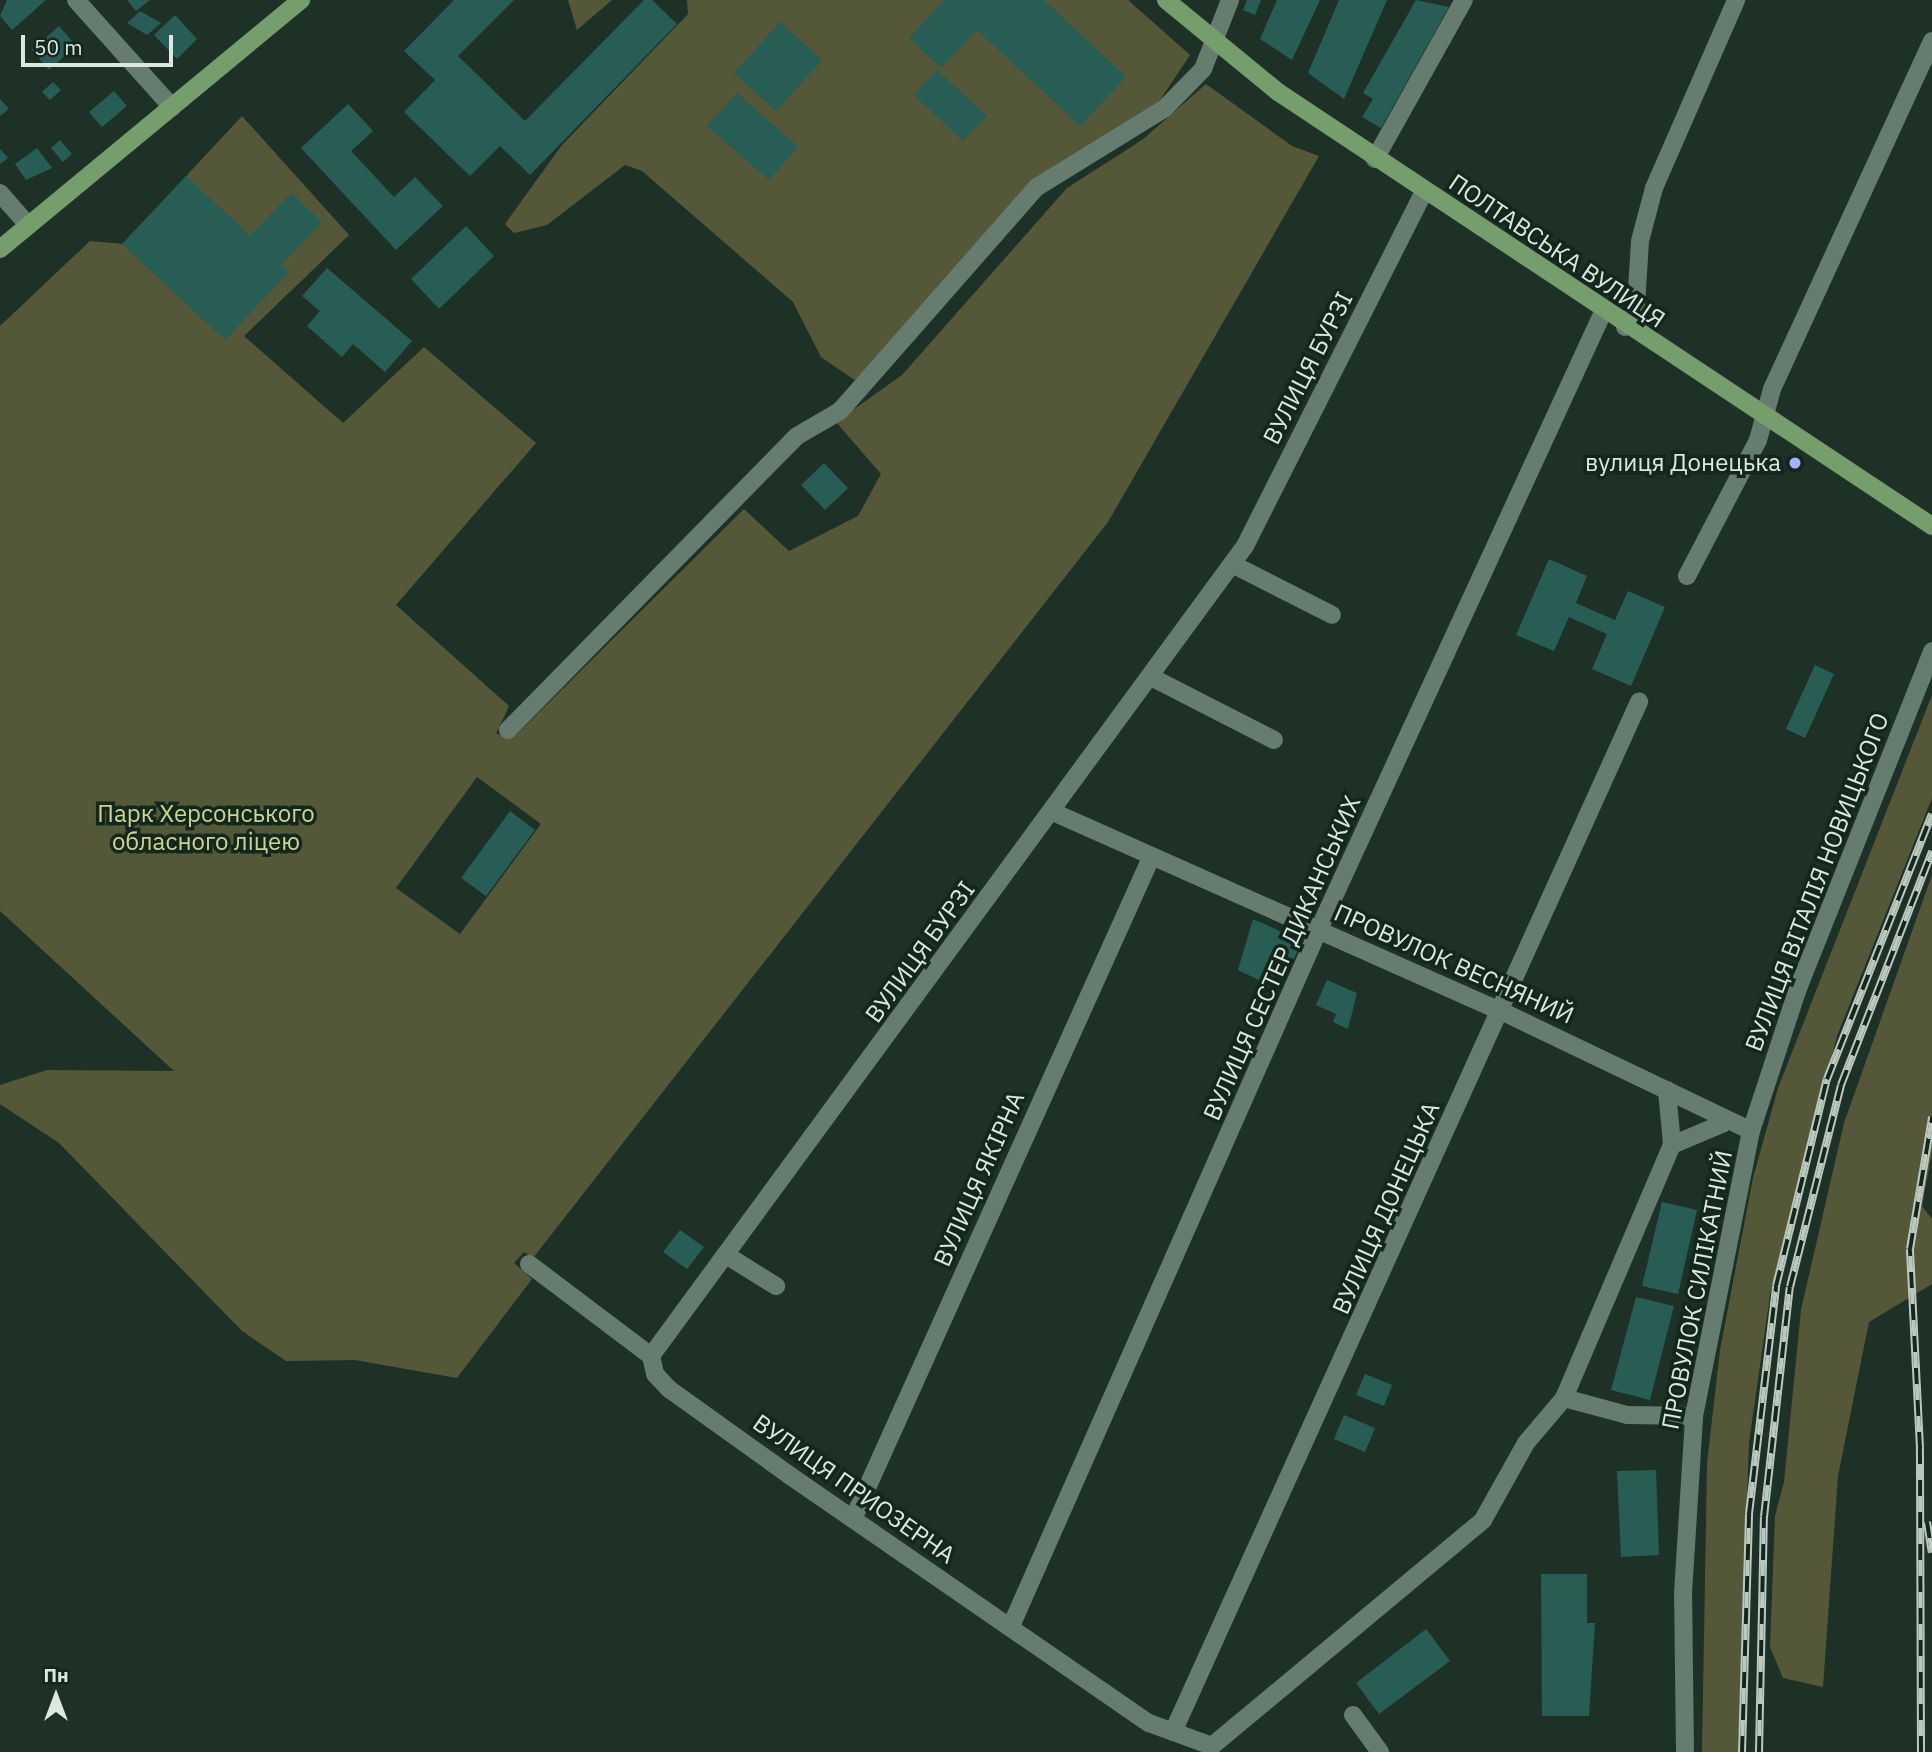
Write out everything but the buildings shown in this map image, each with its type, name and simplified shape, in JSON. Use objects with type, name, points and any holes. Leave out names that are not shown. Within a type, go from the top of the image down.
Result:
[{"type":"main road","points":[[0,249],[301,0]]},
{"type":"main road","name":"ПОЛТАВСЬКА ВУЛИЦЯ","points":[[1166,0],[1210,41],[1375,159],[1625,327],[1932,526]]},
{"type":"street","points":[[76,0],[172,107]]},
{"type":"street","points":[[508,730],[797,436],[840,411],[1037,187],[1164,109],[1203,69],[1210,41],[1230,0]]},
{"type":"street","points":[[1375,159],[1464,0]]},
{"type":"street","points":[[1625,327],[1636,305],[1640,241],[1654,188],[1737,0]]},
{"type":"street","points":[[1687,576],[1764,417],[1932,41]]},
{"type":"street","points":[[0,192],[28,225]]},
{"type":"street","name":"ВУЛИЦЯ БУРЗІ","points":[[651,1356],[1053,812],[1232,564],[1424,192]]},
{"type":"street","name":"ВУЛИЦЯ СЕСТЕР ДИКАНСЬКИХ","points":[[1012,1626],[1319,929],[1603,312]]},
{"type":"street","points":[[1232,564],[1332,615]]},
{"type":"street","name":"ВУЛИЦЯ ВІТАЛІЯ НОВИЦЬКОГО","points":[[1751,1131],[1797,991],[1932,651]]},
{"type":"street","points":[[1151,677],[1274,740]]},
{"type":"street","name":"ВУЛИЦЯ ДОНЕЦЬКА","points":[[1173,1732],[1639,702]]},
{"type":"street","name":"ПРОВУЛОК ВЕСНЯНИЙ","points":[[1053,812],[1150,860],[1319,929],[1501,1011],[1667,1090],[1712,1108],[1724,1123],[1751,1131]]},
{"type":"street","name":"ВУЛИЦЯ ЯКІРНА","points":[[853,1519],[1150,860]]},
{"type":"street","points":[[1173,1732],[1204,1747],[1220,1744],[1483,1520],[1525,1443],[1564,1398],[1672,1144],[1667,1090]]},
{"type":"street","points":[[1672,1144],[1724,1123]]},
{"type":"street","name":"ПРОВУЛОК СИЛІКАТНИЙ","points":[[1685,1752],[1683,1593],[1694,1416],[1751,1131]]},
{"type":"street","points":[[726,1255],[776,1286]]},
{"type":"street","name":"ВУЛИЦЯ ПРИОЗЕРНА","points":[[528,1264],[651,1356],[655,1374],[669,1389],[1149,1723],[1173,1732]]},
{"type":"street","points":[[1564,1398],[1627,1415],[1694,1416]]},
{"type":"street","points":[[1353,1715],[1380,1752]]},
{"type":"green space","points":[[568,0],[612,0],[577,30]]},
{"type":"green space","points":[[687,0],[1128,0],[1190,55],[1154,109],[1061,164],[856,381],[821,357],[793,302],[642,171],[625,165],[547,225],[514,233],[505,224],[562,145],[688,14]]},
{"type":"green space","name":"Парк Херсонського обласного ліцею","points":[[1206,84],[1292,146],[1319,156],[1108,522],[533,1258],[524,1252],[514,1263],[532,1279],[457,1378],[355,1360],[286,1361],[242,1331],[59,1143],[0,1104],[0,1085],[47,1070],[174,1071],[0,911],[0,326],[90,241],[123,244],[242,116],[349,235],[244,336],[343,423],[424,347],[536,443],[396,605],[509,706],[496,734],[515,736],[744,509],[789,551],[858,516],[881,474],[836,422],[902,375],[1067,188],[1142,140]],"holes":[[[477,777],[541,824],[460,934],[396,888]]]},
{"type":"green space","points":[[1932,695],[1932,798],[1837,1036],[1770,1295],[1749,1443],[1738,1752],[1702,1752],[1707,1463],[1720,1350],[1753,1178],[1778,1088]]},
{"type":"green space","points":[[1932,875],[1932,1152],[1922,1206],[1932,1219],[1932,1284],[1869,1322],[1838,1476],[1823,1687],[1783,1678],[1770,1647],[1775,1516],[1784,1482],[1801,1310],[1844,1123]]},
{"type":"railway","points":[[1742,1752],[1749,1514],[1776,1286],[1827,1079],[1932,814]]},
{"type":"railway","points":[[1759,1752],[1764,1517],[1790,1287],[1841,1085],[1932,851]]},
{"type":"railway","points":[[1921,1752],[1920,1448],[1910,1249],[1932,1117]]},
{"type":"railway","points":[[1927,1522],[1932,1553]]},
{"type":"place","name":"вулиця Донецька","points":[[1795,463]]}]
